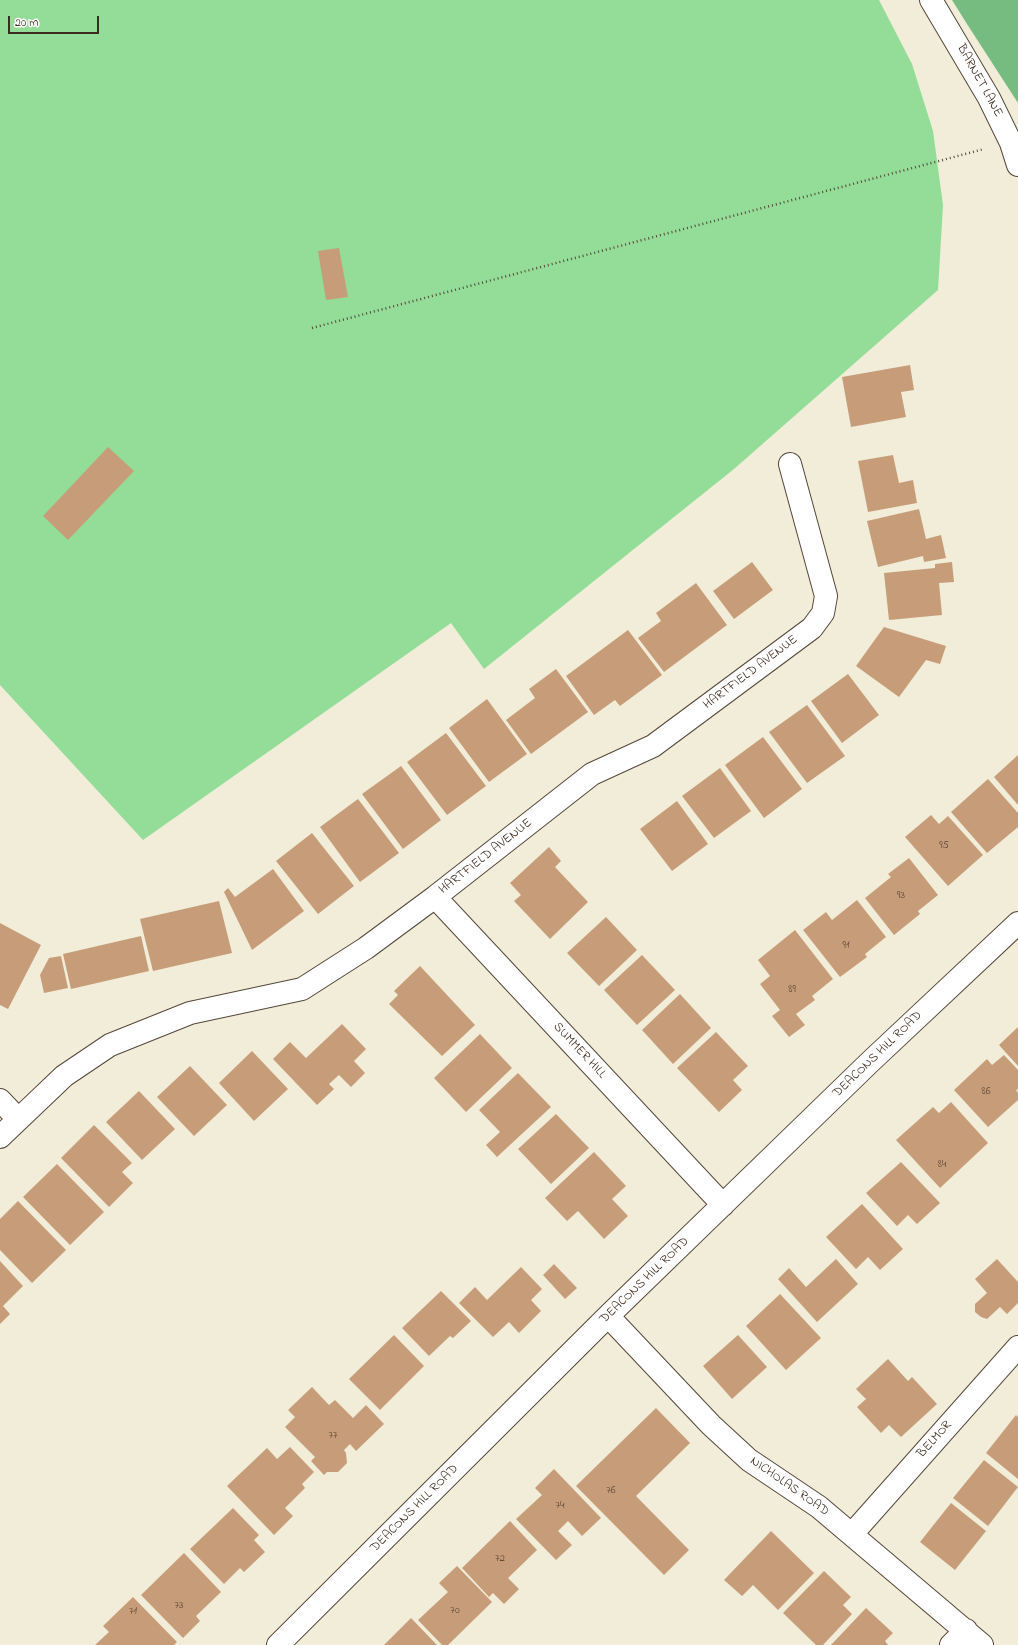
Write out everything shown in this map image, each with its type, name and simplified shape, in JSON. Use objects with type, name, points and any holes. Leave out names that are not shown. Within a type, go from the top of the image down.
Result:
[{"type":"street","name":"BARNET LANE","points":[[931,0],[989,98],[1011,143],[1018,165]]},
{"type":"street","name":"HARTFIELD AVENUE","points":[[0,1137],[64,1076],[110,1045],[190,1013],[302,989],[366,948],[435,897],[592,774],[653,746],[812,628],[823,613],[826,596],[790,464]]},
{"type":"street","name":"SUMMER HILL","points":[[435,897],[723,1205]]},
{"type":"street","name":"DEACONS HILL ROAD","points":[[278,1645],[608,1316],[870,1062],[1018,923]]},
{"type":"street","points":[[0,1100],[18,1119]]},
{"type":"street","name":"NICHOLAS ROAD","points":[[608,1316],[711,1425],[749,1460],[819,1507],[852,1534],[959,1638],[982,1645]]},
{"type":"street","name":"BELMOR","points":[[852,1534],[1018,1347]]},
{"type":"path","points":[[312,328],[1011,143]]},
{"type":"green space","points":[[0,0],[879,0],[912,64],[933,131],[943,205],[938,290],[734,469],[484,669],[451,623],[143,840],[0,685]]},
{"type":"green space","points":[[952,0],[1018,0],[1018,103],[967,24]]},
{"type":"building","points":[[339,248],[348,297],[326,300],[318,251]]},
{"type":"building","points":[[910,365],[914,390],[901,392],[906,417],[851,427],[842,377]]},
{"type":"building","points":[[108,447],[134,471],[68,540],[43,516]]},
{"type":"building","points":[[893,455],[899,483],[913,480],[917,503],[868,512],[858,461]]},
{"type":"building","points":[[919,509],[926,539],[941,535],[946,558],[924,562],[923,556],[878,567],[867,521]]},
{"type":"building","points":[[752,562],[773,590],[734,619],[713,591]]},
{"type":"building","points":[[952,562],[954,582],[939,583],[942,615],[889,620],[884,573],[935,568],[935,564]]},
{"type":"building","points":[[696,583],[727,625],[664,672],[638,638],[661,621],[656,613]]},
{"type":"building","points":[[884,627],[946,646],[940,664],[926,660],[899,697],[856,666]]},
{"type":"building","points":[[628,630],[662,675],[620,706],[615,700],[594,715],[566,676]]},
{"type":"building","points":[[556,669],[588,712],[531,754],[506,720],[535,698],[529,689]]},
{"type":"building","points":[[848,674],[879,715],[842,743],[811,701]]},
{"type":"building","points":[[487,699],[527,754],[489,782],[449,728]]},
{"type":"building","points":[[807,705],[845,756],[807,783],[769,732]]},
{"type":"building","points":[[446,733],[486,786],[447,815],[407,762]]},
{"type":"building","points":[[763,737],[802,789],[764,818],[725,765]]},
{"type":"building","points":[[1018,755],[1018,805],[994,777]]},
{"type":"building","points":[[401,766],[441,820],[403,849],[362,794]]},
{"type":"building","points":[[720,768],[751,811],[714,838],[682,796]]},
{"type":"building","points":[[988,779],[1018,813],[1018,827],[987,853],[951,812]]},
{"type":"building","points":[[358,799],[399,853],[360,882],[320,827]]},
{"type":"building","points":[[677,801],[708,844],[672,871],[640,829]]},
{"type":"building","points":[[931,815],[939,824],[948,816],[983,855],[948,886],[905,837]]},
{"type":"building","points":[[312,833],[354,886],[318,914],[276,861]]},
{"type":"building","points":[[549,847],[561,861],[555,867],[588,902],[550,939],[514,901],[521,895],[510,883]]},
{"type":"building","points":[[909,858],[938,895],[918,911],[920,914],[894,935],[865,898],[891,877],[888,874]]},
{"type":"building","points":[[273,869],[304,911],[252,950],[224,892],[228,888],[235,897]]},
{"type":"building","points":[[857,900],[886,937],[865,954],[867,957],[840,977],[803,930],[826,912],[832,920]]},
{"type":"building","points":[[219,901],[232,953],[153,971],[140,919]]},
{"type":"building","points":[[606,917],[637,950],[599,986],[567,953]]},
{"type":"building","points":[[0,923],[41,945],[8,1009],[0,1005]]},
{"type":"building","points":[[795,930],[833,979],[812,996],[815,1000],[796,1014],[805,1025],[789,1037],[772,1016],[780,1010],[760,984],[770,976],[758,960]]},
{"type":"building","points":[[141,936],[149,971],[71,989],[63,954]]},
{"type":"building","points":[[642,955],[675,990],[637,1025],[604,990]]},
{"type":"building","points":[[61,956],[68,988],[44,993],[40,975],[49,958]]},
{"type":"building","points":[[420,966],[475,1025],[442,1056],[389,1004],[398,995],[394,991]]},
{"type":"building","points":[[680,994],[711,1028],[673,1064],[642,1030]]},
{"type":"building","points":[[342,1024],[366,1049],[354,1061],[365,1073],[351,1087],[339,1075],[329,1084],[334,1089],[317,1105],[273,1059],[290,1042],[306,1058]]},
{"type":"building","points":[[1018,1027],[1018,1066],[999,1045]]},
{"type":"building","points":[[716,1032],[748,1066],[733,1080],[742,1090],[719,1112],[677,1068]]},
{"type":"building","points":[[480,1034],[512,1068],[466,1112],[434,1078]]},
{"type":"building","points":[[252,1051],[288,1089],[254,1121],[219,1083]]},
{"type":"building","points":[[1004,1055],[1018,1070],[1018,1089],[1016,1090],[1018,1093],[1018,1100],[988,1127],[954,1090],[987,1059],[992,1065]]},
{"type":"building","points":[[190,1066],[227,1105],[194,1136],[157,1097]]},
{"type":"building","points":[[518,1073],[551,1107],[497,1157],[486,1145],[500,1132],[479,1110]]},
{"type":"building","points":[[139,1091],[175,1129],[142,1160],[106,1122]]},
{"type":"building","points":[[951,1102],[988,1143],[940,1188],[896,1140],[933,1107],[939,1113]]},
{"type":"building","points":[[556,1114],[589,1148],[551,1184],[518,1149]]},
{"type":"building","points":[[94,1125],[132,1163],[122,1172],[133,1183],[109,1207],[61,1158]]},
{"type":"building","points":[[594,1152],[626,1186],[612,1199],[628,1216],[604,1239],[578,1211],[567,1221],[545,1198]]},
{"type":"building","points":[[901,1162],[940,1203],[917,1224],[908,1215],[897,1226],[866,1193]]},
{"type":"building","points":[[57,1164],[104,1212],[70,1245],[23,1197]]},
{"type":"building","points":[[18,1201],[66,1250],[32,1283],[0,1250],[0,1219]]},
{"type":"building","points":[[862,1204],[903,1249],[880,1270],[868,1257],[856,1269],[826,1237]]},
{"type":"building","points":[[836,1259],[858,1284],[817,1322],[778,1279],[789,1268],[806,1287]]},
{"type":"building","points":[[997,1259],[1018,1282],[1018,1303],[1007,1314],[1000,1307],[987,1319],[981,1317],[975,1312],[975,1304],[987,1293],[975,1279]]},
{"type":"building","points":[[0,1261],[23,1286],[3,1306],[10,1314],[0,1324]]},
{"type":"building","points":[[554,1264],[577,1288],[565,1299],[543,1275]]},
{"type":"building","points":[[521,1267],[542,1289],[531,1300],[541,1311],[519,1333],[509,1322],[493,1337],[459,1303],[475,1287],[487,1300]]},
{"type":"building","points":[[441,1291],[471,1321],[453,1338],[450,1336],[429,1356],[402,1328]]},
{"type":"building","points":[[780,1294],[821,1338],[786,1370],[746,1326]]},
{"type":"building","points":[[394,1335],[424,1366],[380,1410],[349,1379]]},
{"type":"building","points":[[738,1335],[767,1367],[732,1399],[703,1366]]},
{"type":"building","points":[[888,1359],[908,1381],[912,1377],[937,1404],[901,1437],[889,1425],[881,1433],[857,1407],[866,1399],[856,1389]]},
{"type":"building","points":[[312,1387],[329,1405],[335,1400],[353,1418],[366,1405],[384,1424],[356,1451],[350,1444],[344,1450],[346,1453],[347,1463],[338,1472],[327,1472],[324,1475],[311,1461],[315,1457],[285,1427],[295,1417],[288,1410]]},
{"type":"building","points":[[656,1408],[690,1443],[636,1496],[689,1550],[664,1575],[576,1486]]},
{"type":"building","points":[[1016,1415],[1018,1417],[1018,1479],[986,1453]]},
{"type":"building","points":[[290,1447],[314,1472],[302,1484],[305,1488],[285,1508],[293,1516],[274,1535],[227,1486],[267,1448],[277,1459]]},
{"type":"building","points":[[984,1460],[1018,1487],[988,1526],[953,1498]]},
{"type":"building","points":[[554,1469],[601,1518],[582,1536],[568,1521],[558,1531],[572,1545],[556,1560],[516,1519],[542,1495],[535,1488]]},
{"type":"building","points":[[951,1503],[986,1531],[955,1570],[920,1542]]},
{"type":"building","points":[[233,1508],[259,1535],[254,1540],[265,1552],[244,1572],[240,1568],[224,1584],[190,1549]]},
{"type":"building","points":[[510,1521],[537,1550],[508,1578],[519,1589],[504,1604],[493,1593],[489,1597],[462,1568]]},
{"type":"building","points":[[771,1531],[814,1573],[778,1610],[753,1585],[742,1596],[724,1580]]},
{"type":"building","points":[[184,1553],[221,1592],[196,1616],[200,1621],[183,1638],[141,1595]]},
{"type":"building","points":[[457,1566],[492,1602],[448,1645],[442,1645],[418,1620],[448,1592],[439,1583]]},
{"type":"building","points":[[824,1571],[851,1597],[843,1605],[852,1614],[823,1645],[816,1645],[783,1613]]},
{"type":"building","points":[[133,1597],[177,1642],[174,1645],[95,1645],[109,1632],[103,1626]]},
{"type":"building","points":[[866,1608],[893,1633],[885,1641],[888,1645],[831,1645]]},
{"type":"building","points":[[411,1618],[437,1645],[384,1645]]}]
